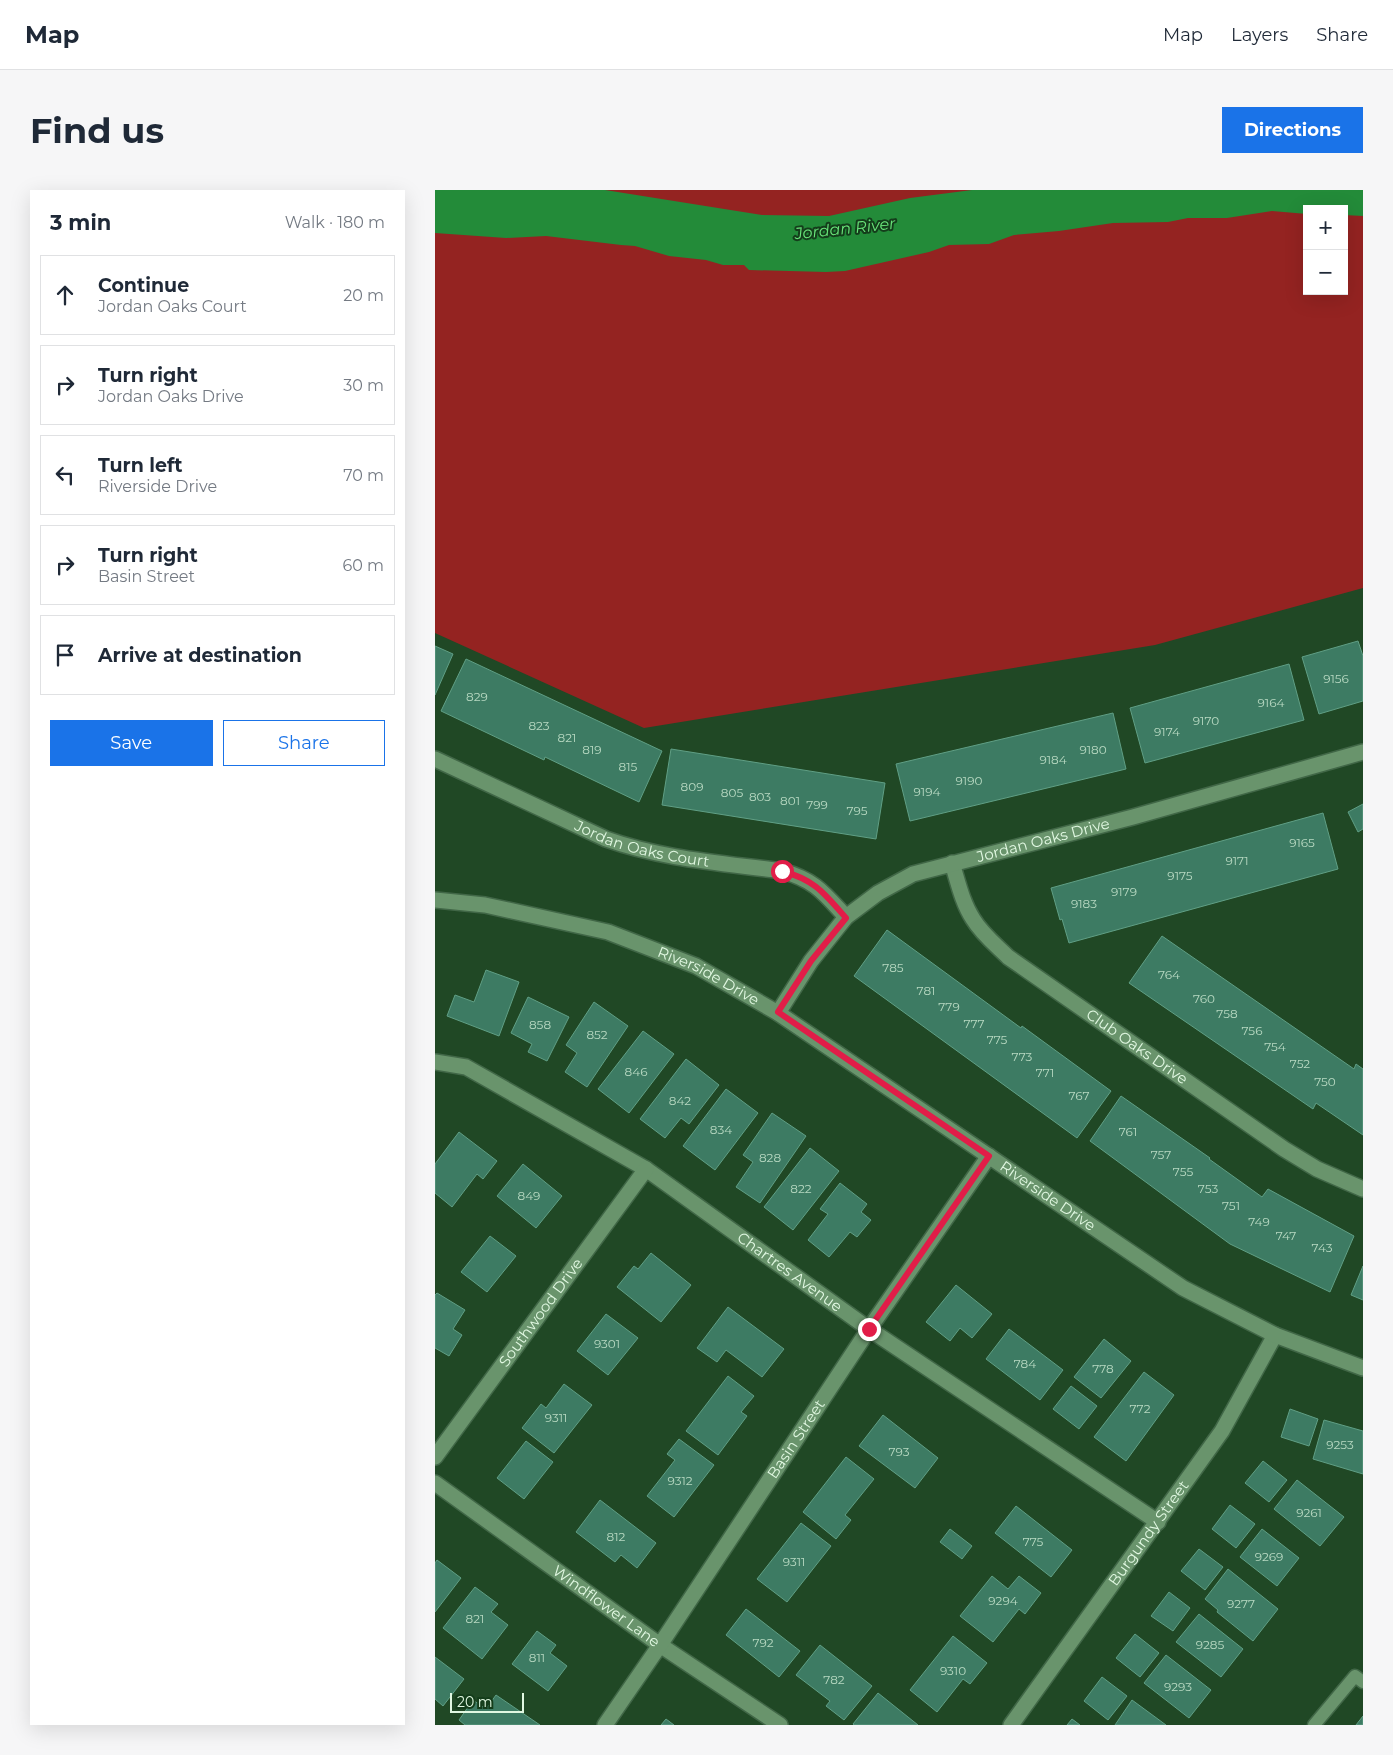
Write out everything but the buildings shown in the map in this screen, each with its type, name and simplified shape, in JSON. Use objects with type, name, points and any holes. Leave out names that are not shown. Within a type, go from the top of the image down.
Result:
[{"type":"street","name":"Jordan Oaks Drive","points":[[778,1012],[811,961],[846,918],[878,893],[913,874],[1133,817],[1363,752]]},
{"type":"street","name":"Jordan Oaks Court","points":[[435,759],[629,847],[653,853],[782,871],[800,876],[816,885],[846,918]]},
{"type":"street","name":"Club Oaks Drive","points":[[953,863],[963,898],[973,919],[989,939],[1008,957],[1284,1149],[1317,1169],[1363,1189]]},
{"type":"street","name":"Riverside Drive","points":[[435,900],[485,904],[608,932],[696,966],[778,1012],[1183,1288],[1275,1335],[1363,1368]]},
{"type":"street","name":"Chartres Avenue","points":[[435,1062],[467,1067],[646,1168],[869,1329],[1159,1522]]},
{"type":"street","name":"Basin Street","points":[[605,1725],[660,1646],[869,1329],[989,1156]]},
{"type":"street","name":"Southwood Drive","points":[[435,1457],[646,1168]]},
{"type":"street","name":"Burgundy Street","points":[[1011,1725],[1159,1522],[1222,1431],[1275,1335]]},
{"type":"street","name":"Windflower Lane","points":[[435,1483],[660,1646],[780,1725]]},
{"type":"lane","points":[[1315,1725],[1355,1676],[1363,1682]]},
{"type":"shaded area","points":[[435,190],[1363,190],[1363,588],[1155,645],[644,728],[435,633]]},
{"type":"water","name":"Jordan River","points":[[435,190],[605,190],[762,215],[829,216],[910,198],[972,190],[1363,190],[1363,216],[1348,215],[1348,205],[1303,205],[1303,214],[1272,211],[1227,218],[1188,218],[1168,222],[1113,223],[1014,235],[989,244],[949,245],[929,252],[845,271],[826,272],[749,270],[744,265],[723,265],[706,260],[669,256],[635,246],[546,236],[506,238],[435,233]]},
{"type":"route","points":[[782,871],[800,876],[816,885],[846,918],[811,961],[778,1012],[989,1156],[869,1329]]}]
